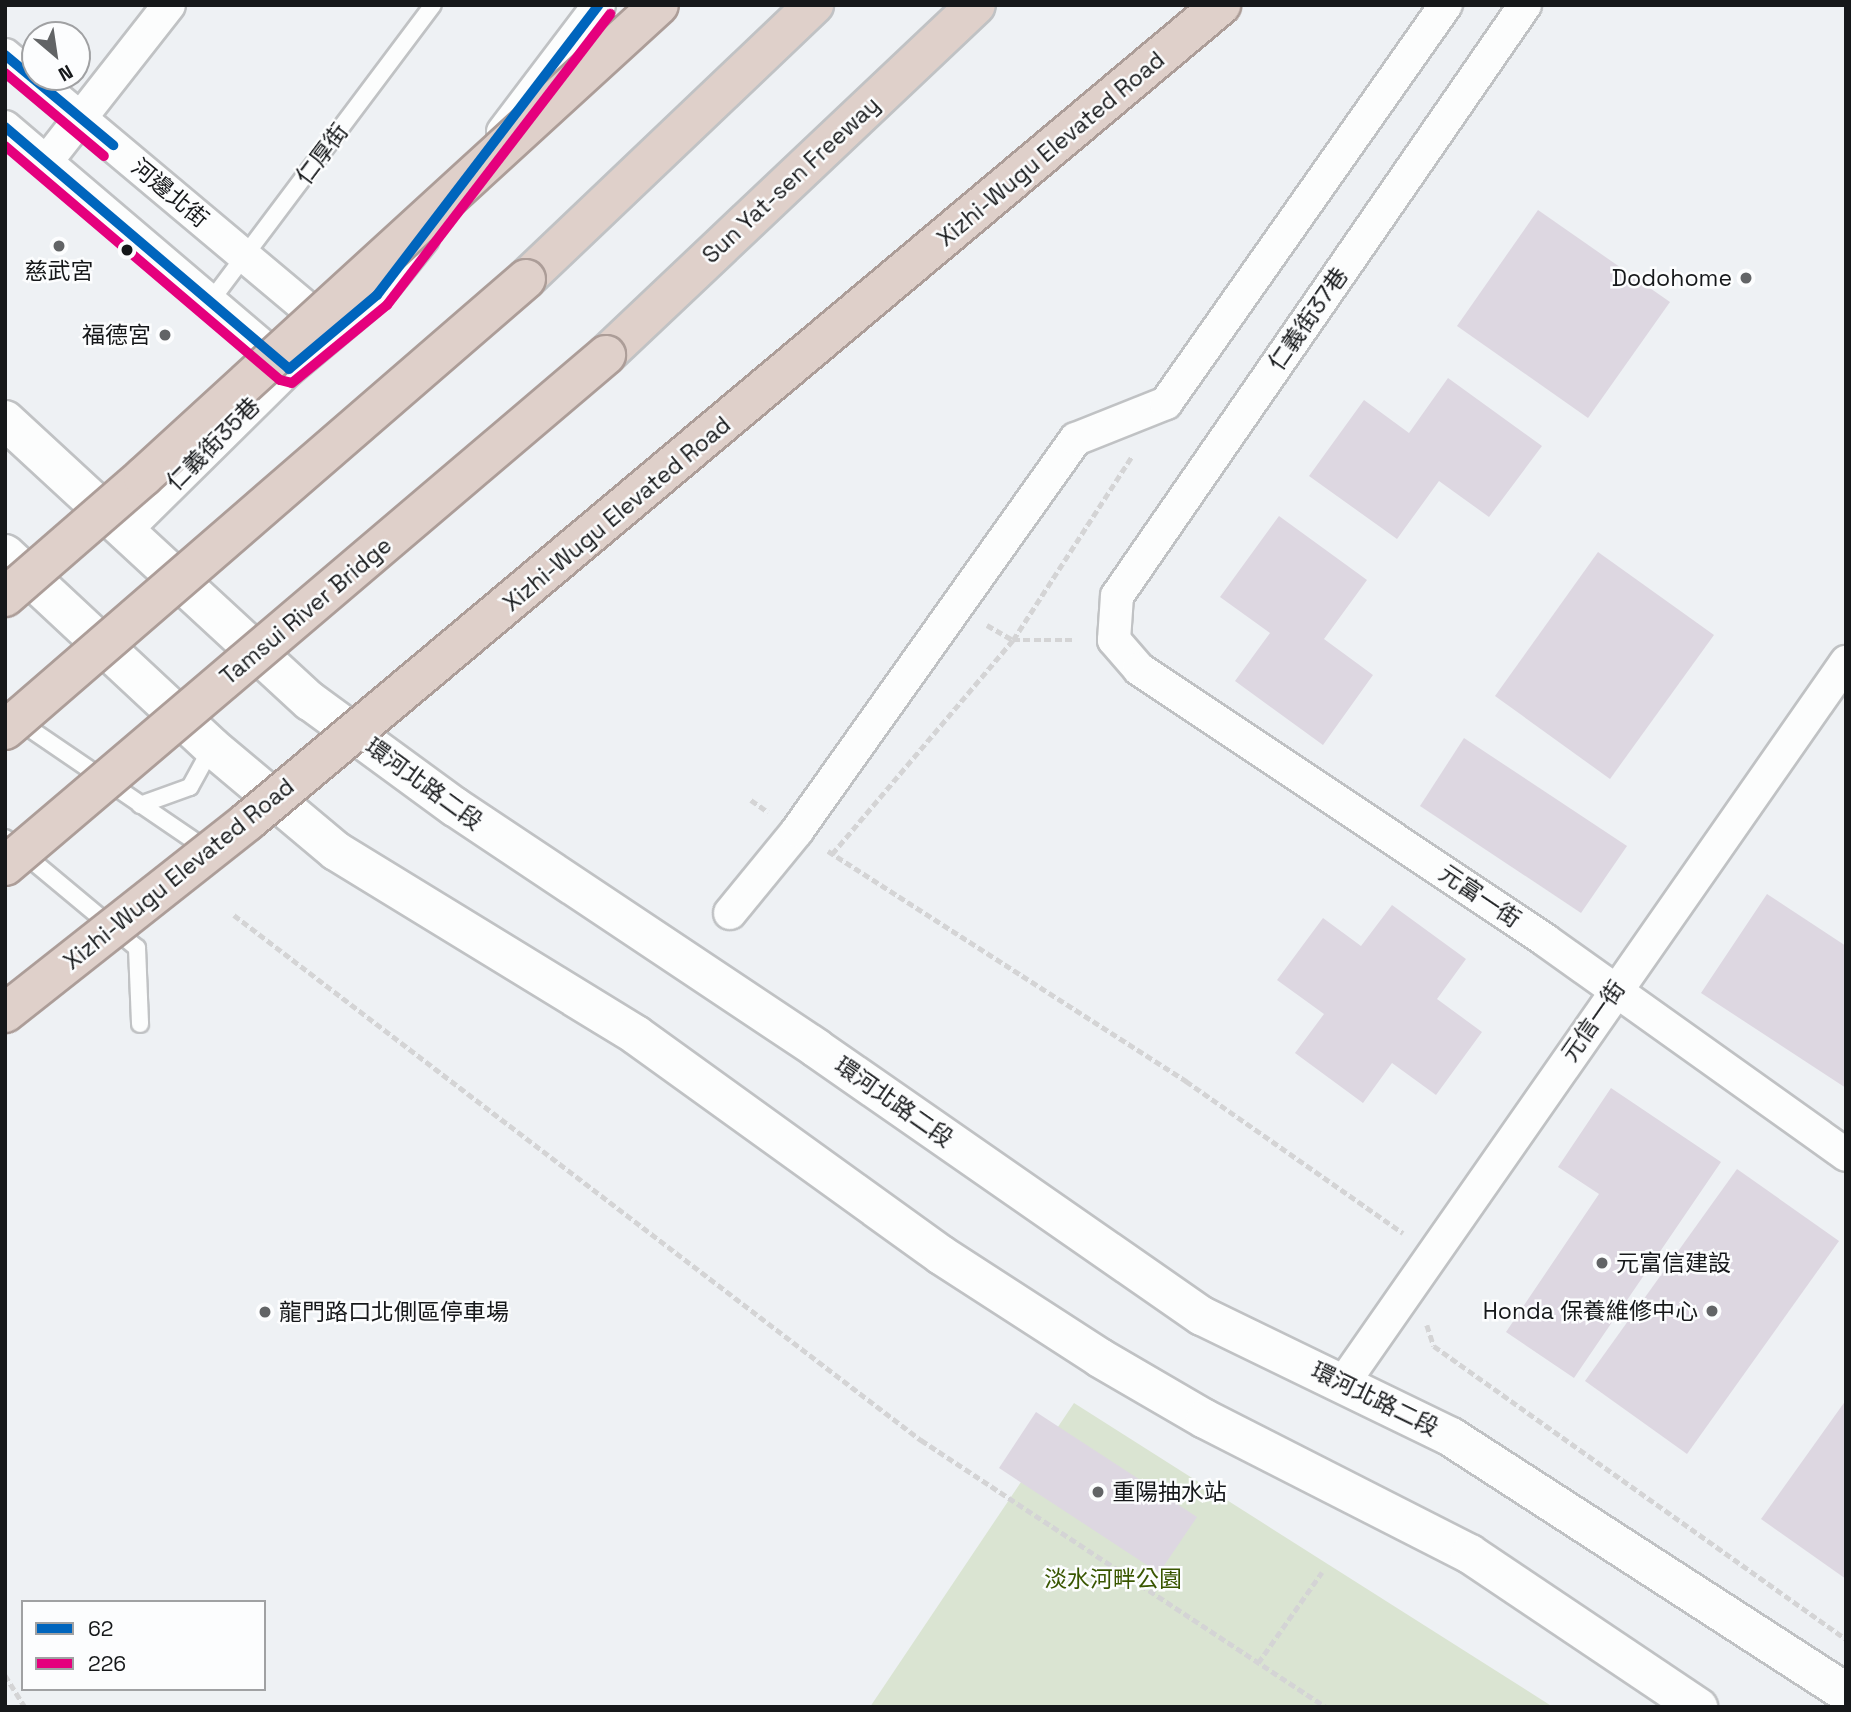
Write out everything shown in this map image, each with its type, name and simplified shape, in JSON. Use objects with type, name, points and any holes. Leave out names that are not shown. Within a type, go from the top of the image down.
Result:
[{"type":"highway","points":[[5,597],[143,477],[659,5]]},
{"type":"highway","points":[[5,730],[526,279],[814,5]]},
{"type":"highway","name":"Sun Yat-sen Freeway","points":[[606,355],[976,5]]},
{"type":"highway","name":"Xizhi-Wugu Elevated Road","points":[[5,1013],[248,821],[1221,5]]},
{"type":"highway","name":"Tamsui River Bridge","points":[[5,866],[606,355]]},
{"type":"main road","name":"環河北路二段","points":[[5,420],[310,701],[365,741],[1202,1316],[1344,1382],[1451,1437],[1566,1508],[1846,1693]]},
{"type":"main road","points":[[5,554],[212,747],[295,808],[336,851],[636,1035],[941,1255],[1100,1358],[1205,1419],[1470,1554],[1698,1707]]},
{"type":"street","points":[[46,162],[169,5]]},
{"type":"street","name":"仁義街35巷","points":[[124,532],[289,369],[377,295],[599,5]]},
{"type":"street","points":[[730,913],[797,831],[1076,439],[1166,403],[1446,5]]},
{"type":"street","name":"仁義街37巷","points":[[1114,640],[1117,596],[1525,5]]},
{"type":"street","name":"河邊北街","points":[[5,55],[335,332]]},
{"type":"street","points":[[5,127],[289,369]]},
{"type":"street","name":"元富一街","points":[[1114,640],[1139,669],[1615,990],[1846,1154]]},
{"type":"street","name":"元信一街","points":[[1344,1382],[1846,662]]},
{"type":"lane","name":"仁厚街","points":[[210,302],[433,5]]},
{"type":"lane","points":[[5,711],[202,846],[243,844],[295,808]]},
{"type":"lane","points":[[328,777],[365,741]]},
{"type":"lane","points":[[140,805],[190,787],[212,747]]},
{"type":"lane","points":[[5,838],[137,948],[140,1024]]},
{"type":"path","points":[[832,854],[1013,640],[1166,403]]},
{"type":"path","points":[[957,606],[1013,640],[1073,640]]},
{"type":"path","points":[[751,800],[1186,1081],[1403,1233]]},
{"type":"path","points":[[234,915],[921,1440],[1325,1707]]},
{"type":"path","points":[[1424,1317],[1434,1346],[1846,1639]]},
{"type":"path","points":[[1258,1663],[1322,1572]]},
{"type":"path","points":[[5,1675],[25,1707]]},
{"type":"green space","name":"淡水河畔公園","points":[[1074,1403],[1553,1707],[870,1707]]},
{"type":"building","points":[[1538,210],[1670,302],[1588,418],[1457,326]]},
{"type":"building","points":[[1448,378],[1542,446],[1489,517],[1439,481],[1397,539],[1309,476],[1364,400],[1409,433]]},
{"type":"building","points":[[1279,516],[1367,580],[1324,639],[1373,675],[1323,745],[1235,681],[1270,633],[1220,597]]},
{"type":"building","points":[[1598,552],[1714,635],[1610,779],[1495,696]]},
{"type":"building","points":[[1464,738],[1627,846],[1581,913],[1420,806]]},
{"type":"building","points":[[1767,894],[1846,946],[1846,1088],[1701,993]]},
{"type":"building","points":[[1392,905],[1466,959],[1437,999],[1482,1032],[1436,1095],[1392,1063],[1363,1103],[1295,1053],[1324,1014],[1277,980],[1323,918],[1361,946]]},
{"type":"building","name":"元富信建設","points":[[1611,1088],[1721,1162],[1574,1378],[1506,1332],[1599,1194],[1558,1167]]},
{"type":"building","name":"Honda 保養維修中心","points":[[1737,1169],[1839,1241],[1687,1454],[1585,1381]]},
{"type":"building","points":[[1846,1400],[1846,1579],[1761,1519]]},
{"type":"building","name":"重陽抽水站","points":[[1036,1412],[1197,1517],[1159,1573],[999,1468]]},
{"type":"transit line","name":"62","points":[[5,127],[289,369],[377,295],[599,5]]},
{"type":"transit line","name":"226","points":[[5,146],[280,380],[292,383],[387,305],[610,14]]},
{"type":"transit line","name":"62","points":[[5,55],[113,145]]},
{"type":"transit line","name":"226","points":[[5,73],[104,156]]},
{"type":"place","name":"慈武宮","points":[[59,246]]},
{"type":"place","name":"Dodohome","points":[[1746,278]]},
{"type":"place","name":"福德宮","points":[[165,335]]},
{"type":"place","name":"元富信建設","points":[[1602,1263]]},
{"type":"place","name":"Honda 保養維修中心","points":[[1712,1311]]},
{"type":"place","name":"龍門路口北側區停車場","points":[[265,1312]]},
{"type":"place","name":"重陽抽水站","points":[[1098,1492]]}]
